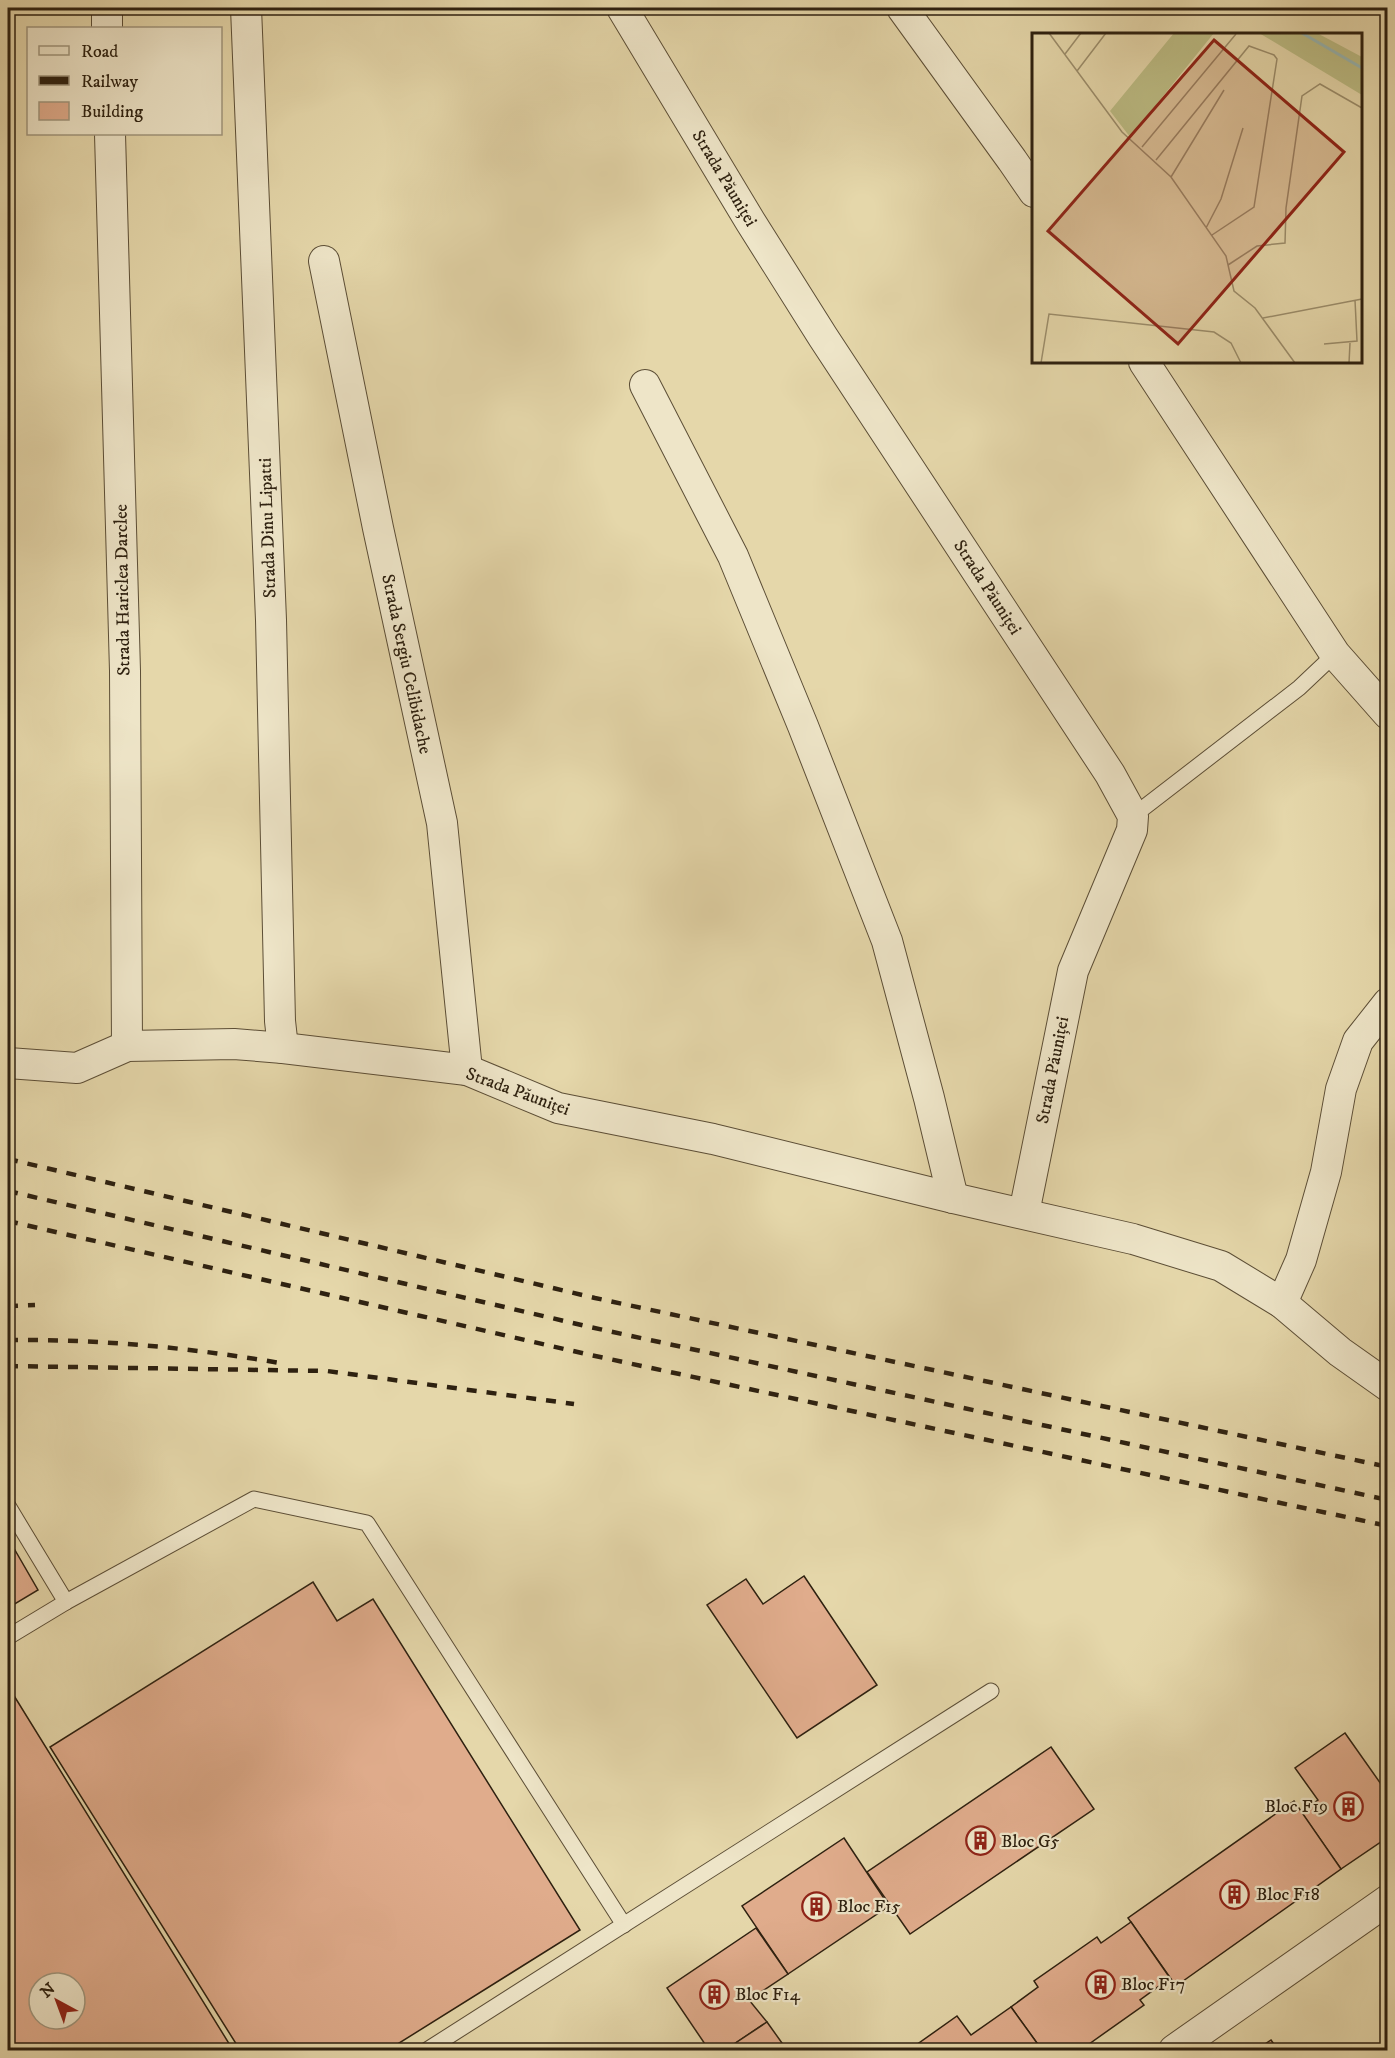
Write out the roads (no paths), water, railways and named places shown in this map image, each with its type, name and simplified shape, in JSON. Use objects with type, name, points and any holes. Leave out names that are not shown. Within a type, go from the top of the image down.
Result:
[{"type":"street","points":[[107,8],[107,27]]},
{"type":"street","name":"Strada Dinu Lipatti","points":[[246,8],[271,620],[280,1021],[283,1048]]},
{"type":"street","name":"Strada Păuniței","points":[[621,8],[762,241],[1110,774],[1133,816],[1132,831],[1073,971],[1024,1213]]},
{"type":"street","points":[[902,8],[1032,189]]},
{"type":"street","name":"Strada Hariclea Darclee","points":[[110,135],[125,671],[127,1046]]},
{"type":"street","name":"Strada Sergiu Celibidache","points":[[324,261],[378,528],[442,823],[467,1070]]},
{"type":"street","points":[[1145,363],[1335,654],[1388,714]]},
{"type":"street","points":[[645,385],[733,556],[803,726],[887,941],[953,1198]]},
{"type":"street","points":[[1282,1304],[1301,1260],[1323,1183],[1344,1079],[1358,1041],[1388,1003]]},
{"type":"street","name":"Strada Păuniței","points":[[8,1063],[77,1068],[127,1046],[234,1044],[467,1070],[558,1108],[713,1139],[953,1198],[1024,1213],[1133,1239],[1221,1266],[1282,1304],[1340,1352],[1388,1386]]},
{"type":"street","points":[[1174,2050],[1388,1900]]},
{"type":"lane","points":[[1133,816],[1299,688],[1335,654]]},
{"type":"lane","points":[[8,1637],[66,1602],[254,1499],[367,1523],[624,1925]]},
{"type":"lane","points":[[8,1506],[66,1602]]},
{"type":"lane","points":[[427,2050],[991,1691]]},
{"type":"railway","points":[[8,1159],[595,1298],[1388,1467]]},
{"type":"railway","points":[[8,1191],[590,1327],[1388,1500]]},
{"type":"railway","points":[[8,1221],[586,1354],[1388,1526]]},
{"type":"railway","points":[[8,1306],[35,1305]]},
{"type":"railway","points":[[8,1340],[78,1341],[147,1346],[217,1353],[286,1364]]},
{"type":"railway","points":[[8,1366],[327,1371],[574,1404]]},
{"type":"place","name":"Bloc F19","points":[[1349,1806]]},
{"type":"place","name":"Bloc G5","points":[[980,1841]]},
{"type":"place","name":"Bloc F18","points":[[1235,1894]]},
{"type":"place","name":"Bloc F15","points":[[816,1906]]},
{"type":"place","name":"Bloc F17","points":[[1100,1984]]},
{"type":"place","name":"Bloc F14","points":[[714,1994]]}]
